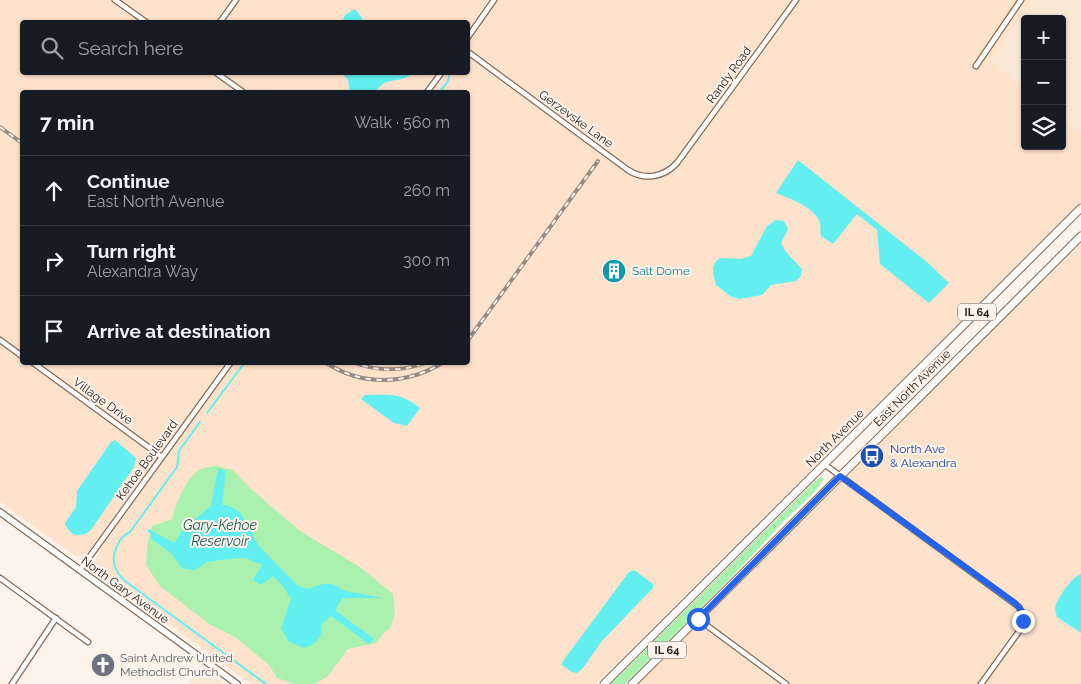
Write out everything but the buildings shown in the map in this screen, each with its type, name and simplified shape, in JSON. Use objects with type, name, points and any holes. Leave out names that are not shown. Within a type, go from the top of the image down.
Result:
[{"type":"main road","name":"North Avenue","points":[[604,684],[1081,208]]},
{"type":"main road","name":"East North Avenue","points":[[632,684],[1081,236]]},
{"type":"street","points":[[115,0],[143,20]]},
{"type":"street","points":[[221,20],[236,0]]},
{"type":"street","points":[[470,34],[494,0]]},
{"type":"street","name":"Randy Road","points":[[677,163],[796,0]]},
{"type":"street","points":[[976,66],[1021,0]]},
{"type":"street","name":"Gerzevske Lane","points":[[470,53],[633,173],[650,178],[667,172],[677,163]]},
{"type":"street","points":[[219,75],[240,90]]},
{"type":"street","points":[[428,90],[440,75]]},
{"type":"street","points":[[0,340],[20,355]]},
{"type":"street","name":"Village Drive","points":[[36,365],[162,457]]},
{"type":"street","name":"Kehoe Boulevard","points":[[80,570],[229,365]]},
{"type":"street","points":[[824,464],[1019,607],[1023,616],[1020,630],[981,684]]},
{"type":"street","name":"North Gary Avenue","points":[[0,512],[238,684]]},
{"type":"street","points":[[0,578],[88,642]]},
{"type":"street","points":[[12,684],[56,618]]},
{"type":"street","points":[[698,619],[786,684]]},
{"type":"shaded area","points":[[0,0],[489,0],[470,27],[470,20],[20,20],[20,75],[435,75],[424,90],[20,90],[20,365],[225,365],[89,551],[79,557],[72,554],[0,502]]},
{"type":"shaded area","points":[[498,0],[1032,0],[991,61],[1021,85],[1021,150],[1066,150],[1066,120],[1081,132],[1081,202],[596,684],[251,684],[99,574],[94,563],[108,535],[233,365],[470,365],[470,90],[432,90],[443,75],[470,75],[470,38]]},
{"type":"shaded area","points":[[1032,0],[1081,0],[1081,132],[1066,120],[1066,15],[1022,15]]},
{"type":"shaded area","points":[[1021,16],[1021,85],[991,61]]},
{"type":"shaded area","points":[[1081,243],[1081,684],[636,684],[845,476]]},
{"type":"shaded area","points":[[200,667],[224,684],[188,684]]},
{"type":"green space","points":[[216,466],[233,470],[251,489],[300,531],[360,567],[393,594],[395,612],[391,627],[376,643],[348,649],[328,676],[315,684],[295,684],[277,678],[269,665],[235,637],[209,624],[160,586],[146,565],[147,546],[152,526],[172,519],[179,497],[192,476],[204,468]]},
{"type":"green space","points":[[821,477],[824,479],[810,497],[787,518],[724,585],[625,684],[611,684],[812,484]]},
{"type":"water","points":[[356,10],[364,20],[343,20],[345,15]]},
{"type":"water","points":[[344,75],[410,75],[403,79],[388,82],[378,90],[350,90],[348,80]]},
{"type":"water","points":[[798,160],[927,262],[949,283],[929,303],[880,264],[877,230],[857,214],[833,244],[821,236],[819,220],[811,210],[776,193]]},
{"type":"water","points":[[776,220],[784,221],[788,229],[781,243],[786,252],[802,269],[801,276],[796,281],[771,285],[762,295],[739,299],[730,296],[716,285],[713,273],[715,264],[720,258],[741,259],[751,256],[767,226]]},
{"type":"water","points":[[365,395],[400,397],[420,408],[407,426],[394,423],[361,399]]},
{"type":"water","points":[[115,440],[136,458],[134,467],[91,530],[83,535],[76,535],[69,531],[65,523],[76,507],[77,491],[111,442]]},
{"type":"water","name":"Gary-Kehoe Reservoir","points":[[218,468],[226,471],[222,505],[227,505],[239,511],[258,545],[298,586],[307,589],[323,584],[332,584],[345,591],[383,598],[343,598],[335,610],[374,639],[369,644],[331,616],[322,624],[320,637],[312,645],[304,648],[289,642],[281,628],[291,599],[273,576],[261,585],[253,580],[262,565],[245,558],[207,562],[195,570],[182,568],[172,554],[150,538],[152,535],[147,531],[149,529],[174,543],[184,528],[211,506]]},
{"type":"water","points":[[634,570],[653,584],[653,588],[602,641],[583,668],[577,673],[572,672],[562,665],[563,661],[629,572]]},
{"type":"water","points":[[1081,574],[1081,633],[1057,617],[1055,608],[1066,587]]},
{"type":"waterway","points":[[441,90],[447,82],[449,75]]},
{"type":"waterway","points":[[207,413],[243,365]]},
{"type":"waterway","points":[[200,422],[179,451],[177,467],[130,532],[122,538],[116,547],[115,567],[125,581],[266,684]]},
{"type":"railway","points":[[0,127],[20,142]]},
{"type":"railway","points":[[470,337],[598,161]]},
{"type":"railway","points":[[330,365],[354,376],[384,380],[400,379],[415,375],[439,365]]},
{"type":"railway","points":[[362,365],[390,370],[418,365]]},
{"type":"place","name":"Salt Dome","points":[[614,271]]},
{"type":"place","name":"North Ave & Alexandra","points":[[872,456]]},
{"type":"place","name":"Saint Andrew United Methodist Church","points":[[103,665]]},
{"type":"route","points":[[698,619],[840,476],[1015,603],[1022,611],[1023,621]]}]
